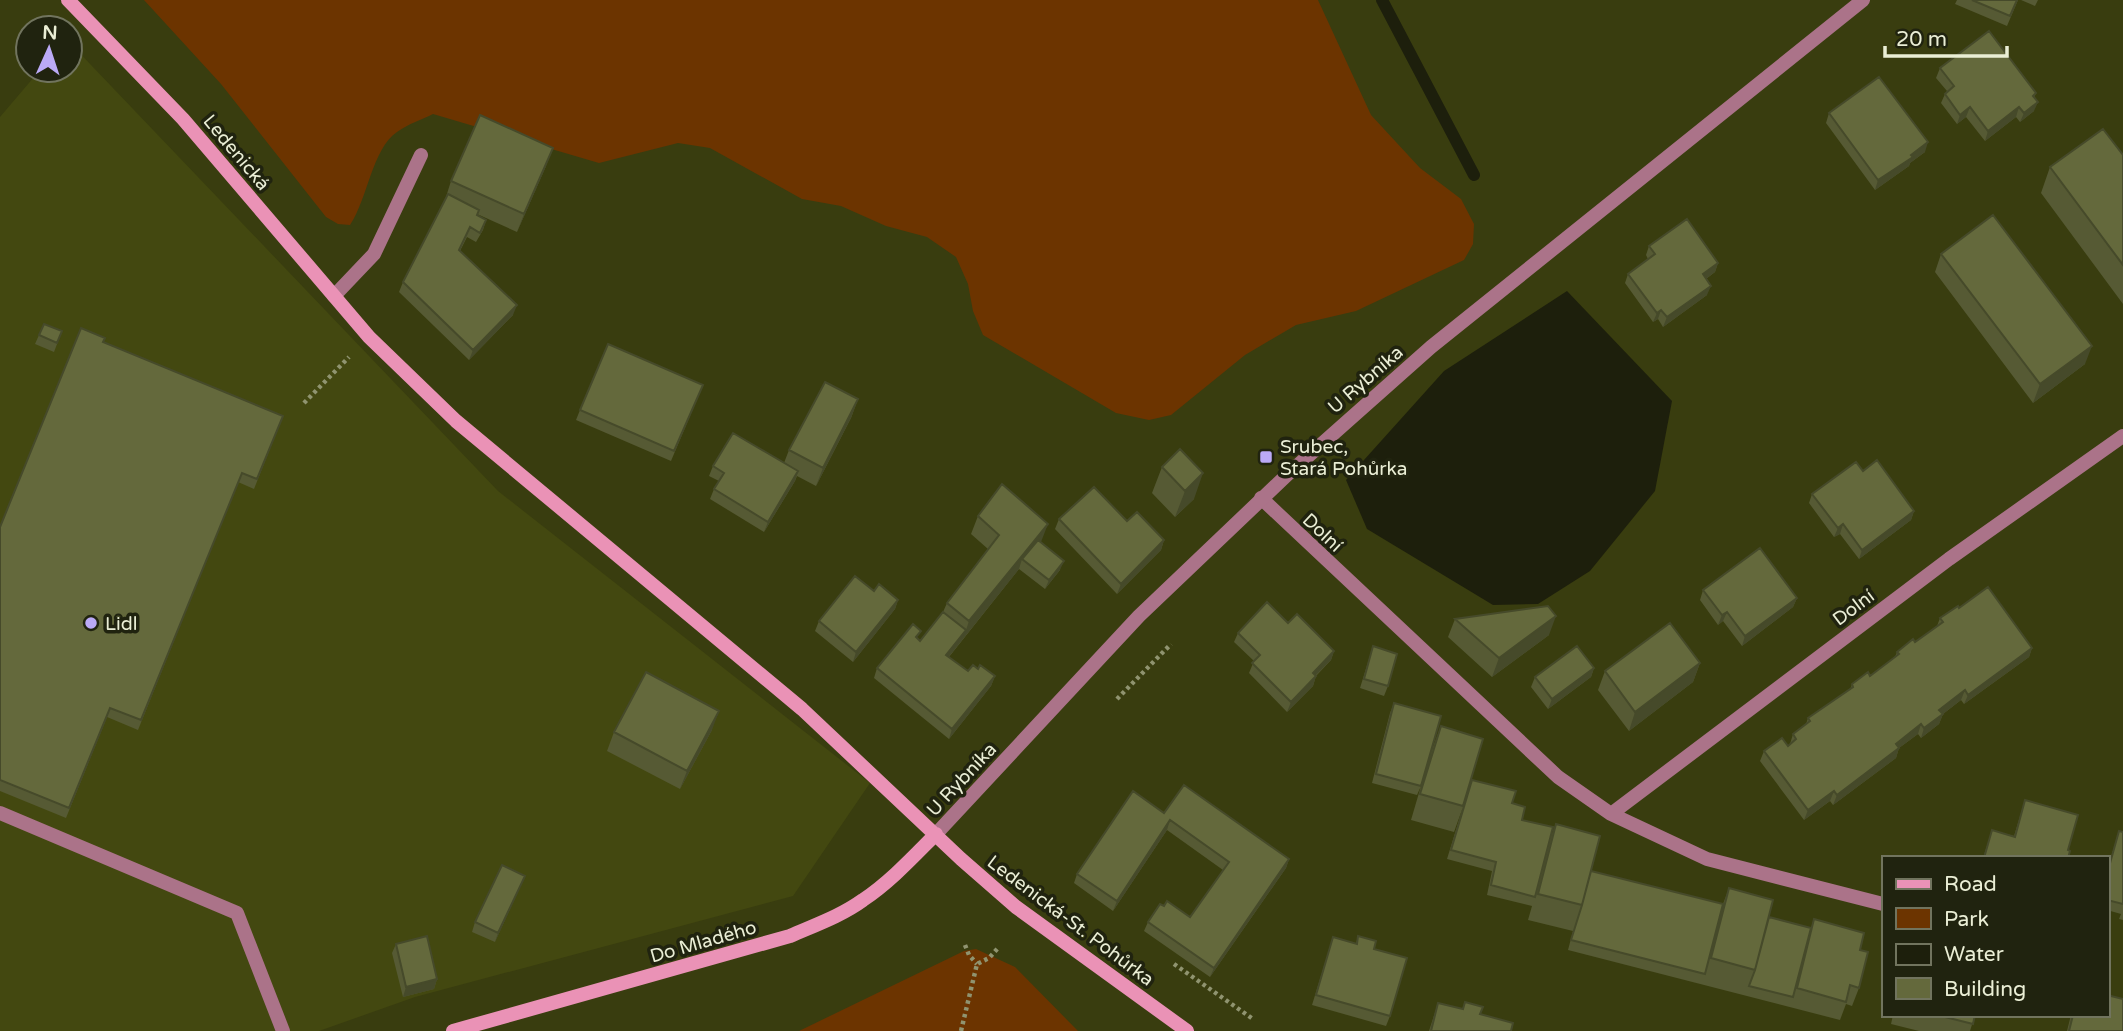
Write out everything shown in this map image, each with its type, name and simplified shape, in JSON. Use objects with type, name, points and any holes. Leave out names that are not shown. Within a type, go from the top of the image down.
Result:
[{"type":"main road","name":"Ledenická","points":[[68,0],[184,119],[369,337]]},
{"type":"main road","name":"Ledenická-St. Pohůrka","points":[[369,337],[456,421],[802,709],[1016,907],[1187,1031]]},
{"type":"main road","name":"Do Mladého","points":[[453,1031],[790,936],[862,902],[936,834]]},
{"type":"street","name":"U Rybníka","points":[[936,834],[1139,616],[1261,498],[1431,347],[1863,0]]},
{"type":"street","points":[[334,296],[374,254],[421,155]]},
{"type":"street","name":"Dolní","points":[[1611,814],[1949,559],[2123,436]]},
{"type":"street","name":"Dolní","points":[[1261,498],[1558,777],[1611,814],[1707,859],[1882,904]]},
{"type":"street","points":[[0,813],[237,912],[283,1031]]},
{"type":"path","points":[[1117,699],[1171,644]]},
{"type":"path","points":[[965,945],[977,964]]},
{"type":"path","points":[[977,964],[989,958],[998,948]]},
{"type":"path","points":[[961,1031],[977,964]]},
{"type":"path","points":[[1174,964],[1252,1020]]},
{"type":"shaded area","points":[[84,58],[498,491],[870,783],[793,896],[415,997],[319,1031],[0,1031],[0,117],[28,84],[84,84]]},
{"type":"green space","points":[[144,0],[1318,0],[1371,115],[1420,168],[1461,199],[1474,224],[1473,244],[1464,260],[1356,311],[1296,325],[1245,355],[1171,415],[1149,420],[1116,413],[983,335],[973,311],[968,284],[956,257],[927,237],[886,226],[841,206],[802,199],[710,148],[678,143],[599,163],[433,114],[401,129],[389,140],[376,162],[350,225],[338,224],[326,217],[221,84]]},
{"type":"green space","points":[[976,949],[1015,967],[1078,1031],[799,1031],[964,951]]},
{"type":"water","points":[[1567,291],[1672,401],[1655,491],[1590,571],[1538,604],[1493,605],[1367,529],[1346,480],[1444,371]]},
{"type":"building","points":[[1972,0],[2017,0],[2010,16]]},
{"type":"building","points":[[1989,31],[2036,93],[2033,96],[2038,102],[2024,113],[2019,107],[1988,131],[1970,107],[1960,115],[1945,94],[1954,86],[1940,68]]},
{"type":"building","points":[[1879,77],[1928,142],[1911,155],[1913,157],[1878,180],[1829,113]]},
{"type":"building","points":[[480,115],[553,148],[524,214],[451,181]]},
{"type":"building","points":[[2103,129],[2123,155],[2123,265],[2050,167]]},
{"type":"building","points":[[448,194],[479,210],[477,215],[486,220],[480,233],[470,227],[459,250],[517,305],[473,350],[403,282]]},
{"type":"building","points":[[1993,215],[2092,346],[2040,384],[1941,254]]},
{"type":"building","points":[[1687,219],[1718,263],[1703,274],[1711,286],[1667,317],[1661,310],[1657,313],[1628,274],[1655,254],[1649,246]]},
{"type":"building","points":[[44,324],[62,331],[57,343],[39,335]]},
{"type":"building","name":"Lidl","points":[[81,328],[105,338],[103,342],[283,416],[257,479],[242,473],[141,720],[110,708],[69,808],[0,780],[0,527]]},
{"type":"building","points":[[608,344],[703,385],[674,451],[580,410]]},
{"type":"building","points":[[825,382],[858,399],[823,468],[789,450]]},
{"type":"building","points":[[733,433],[798,471],[768,522],[714,489],[724,473],[713,466]]},
{"type":"building","points":[[1180,449],[1203,473],[1185,491],[1162,467]]},
{"type":"building","points":[[1877,460],[1914,511],[1862,550],[1843,524],[1838,528],[1812,494],[1856,462],[1863,471]]},
{"type":"building","points":[[1002,484],[1048,524],[969,621],[947,603],[999,535],[978,516]]},
{"type":"building","points":[[1094,487],[1127,521],[1137,512],[1164,540],[1121,584],[1059,519]]},
{"type":"building","points":[[1038,540],[1064,561],[1049,580],[1022,559]]},
{"type":"building","points":[[1760,548],[1797,598],[1745,636],[1727,612],[1722,615],[1703,590]]},
{"type":"building","points":[[855,576],[874,591],[879,584],[898,600],[856,652],[819,621]]},
{"type":"building","points":[[1988,587],[2032,648],[1968,695],[1965,690],[1939,710],[1943,714],[1924,728],[1921,724],[1896,744],[1899,748],[1837,795],[1834,791],[1808,810],[1764,751],[1782,738],[1788,746],[1796,739],[1793,734],[1810,721],[1808,718],[1853,687],[1852,684],[1868,672],[1870,676],[1899,654],[1897,652],[1913,639],[1915,642],[1943,622],[1940,618]]},
{"type":"building","points":[[1267,602],[1288,623],[1297,614],[1334,651],[1313,673],[1316,676],[1291,702],[1252,663],[1260,655],[1238,633]]},
{"type":"building","points":[[1548,606],[1556,616],[1499,658],[1455,619]]},
{"type":"building","points":[[943,612],[966,630],[946,655],[968,671],[973,665],[978,669],[980,665],[995,676],[952,729],[877,668],[913,624],[921,631],[916,637],[920,641]]},
{"type":"building","points":[[1670,623],[1700,663],[1635,712],[1605,671]]},
{"type":"building","points":[[1373,646],[1397,654],[1388,686],[1364,679]]},
{"type":"building","points":[[1577,646],[1594,668],[1552,699],[1535,677]]},
{"type":"building","points":[[646,672],[719,711],[687,771],[614,732]]},
{"type":"building","points":[[1394,703],[1441,716],[1421,786],[1376,774]]},
{"type":"building","points":[[1441,726],[1483,739],[1463,806],[1420,794]]},
{"type":"building","points":[[1472,780],[1516,791],[1512,803],[1525,807],[1522,820],[1553,827],[1535,897],[1491,885],[1496,862],[1451,850]]},
{"type":"building","points":[[1184,785],[1289,859],[1214,968],[1148,922],[1160,904],[1164,906],[1167,901],[1190,917],[1229,862],[1170,820],[1117,901],[1077,874],[1133,791],[1164,813]]},
{"type":"building","points":[[2025,800],[2078,815],[2069,856],[1985,856],[1992,830],[2015,837]]},
{"type":"building","points":[[1556,824],[1600,836],[1582,905],[1538,894]]},
{"type":"building","points":[[2119,831],[2123,832],[2123,904],[2109,900],[2109,867]]},
{"type":"building","points":[[502,865],[525,876],[498,933],[475,922]]},
{"type":"building","points":[[1591,871],[1723,904],[1705,974],[1571,940]]},
{"type":"building","points":[[1729,888],[1773,900],[1755,970],[1711,958]]},
{"type":"building","points":[[1769,917],[1811,928],[1793,997],[1749,986]]},
{"type":"building","points":[[1814,919],[1864,933],[1860,950],[1868,952],[1859,988],[1850,985],[1846,1002],[1797,988]]},
{"type":"building","points":[[427,936],[437,979],[406,987],[396,944]]},
{"type":"building","points":[[1358,936],[1376,941],[1374,949],[1407,958],[1390,1016],[1316,995],[1333,937],[1357,944]]},
{"type":"building","points":[[2109,996],[2123,999],[2123,1031],[2069,1031],[2072,1017],[2109,1017]]},
{"type":"building","points":[[1465,1002],[1483,1007],[1480,1014],[1513,1023],[1511,1031],[1431,1031],[1438,1003],[1463,1009]]},
{"type":"building","points":[[1945,1017],[1975,1017],[1973,1024]]},
{"type":"waterway","points":[[1382,0],[1474,175]]},
{"type":"place","name":"Srubec, Stará Pohůrka","points":[[1266,457]]},
{"type":"place","name":"Lidl","points":[[91,623]]}]
